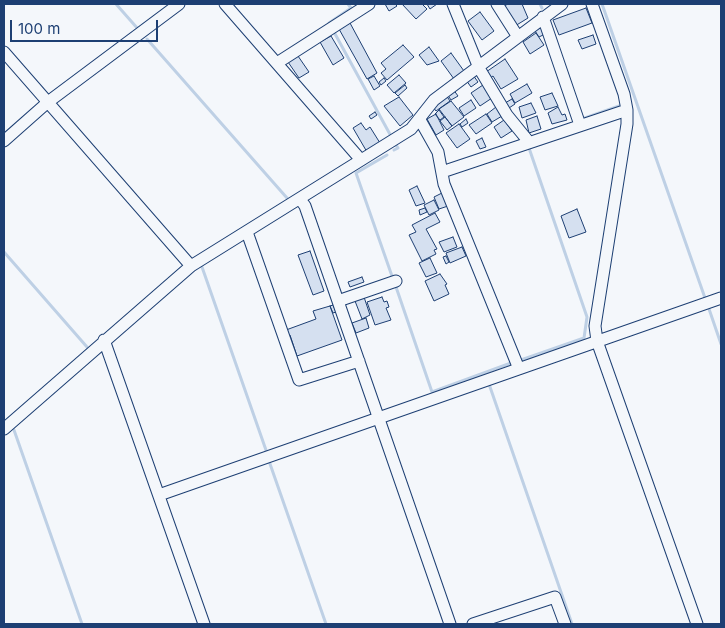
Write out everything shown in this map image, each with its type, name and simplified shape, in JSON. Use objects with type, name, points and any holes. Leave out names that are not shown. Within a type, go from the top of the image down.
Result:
[{"type":"street","points":[[4,141],[48,102],[179,4]]},
{"type":"street","points":[[224,4],[361,160]]},
{"type":"street","points":[[277,63],[369,4]]},
{"type":"street","points":[[454,4],[479,68],[507,115],[529,142]]},
{"type":"street","points":[[497,4],[518,37]]},
{"type":"street","points":[[4,429],[191,266],[411,129],[434,100],[562,4]]},
{"type":"street","points":[[592,4],[624,94],[627,110],[627,124],[595,326],[598,341],[697,624]]},
{"type":"street","points":[[543,17],[580,125]]},
{"type":"street","points":[[4,52],[191,266]]},
{"type":"street","points":[[442,172],[627,110]]},
{"type":"street","points":[[420,120],[438,152],[444,184],[519,369]]},
{"type":"street","points":[[300,199],[305,206],[450,624]]},
{"type":"street","points":[[247,232],[299,380],[359,361]]},
{"type":"street","points":[[338,301],[396,281]]},
{"type":"street","points":[[159,495],[721,298]]},
{"type":"street","points":[[104,340],[204,624]]},
{"type":"street","points":[[473,624],[556,597],[565,624]]},
{"type":"building","points":[[385,4],[395,4],[397,6],[389,11]]},
{"type":"building","points":[[402,4],[422,4],[427,9],[416,19]]},
{"type":"building","points":[[427,4],[437,4],[430,9]]},
{"type":"building","points":[[508,4],[522,4],[528,18],[515,26],[504,6]]},
{"type":"building","points":[[586,8],[592,23],[559,35],[553,20]]},
{"type":"building","points":[[480,12],[494,31],[482,40],[468,21]]},
{"type":"building","points":[[350,23],[377,73],[367,79],[339,29]]},
{"type":"building","points":[[541,27],[545,34],[539,37],[535,31]]},
{"type":"building","points":[[536,33],[544,45],[530,54],[523,42]]},
{"type":"building","points":[[593,35],[596,44],[582,49],[578,40]]},
{"type":"building","points":[[331,36],[344,58],[333,65],[320,42]]},
{"type":"building","points":[[403,45],[414,57],[387,80],[381,73],[386,69],[381,63]]},
{"type":"building","points":[[429,47],[439,61],[427,65],[419,55]]},
{"type":"building","points":[[451,53],[464,71],[454,79],[441,61]]},
{"type":"building","points":[[298,56],[309,72],[299,78],[288,62]]},
{"type":"building","points":[[505,59],[518,79],[501,89],[493,76],[490,78],[486,72]]},
{"type":"building","points":[[399,75],[406,83],[394,93],[387,85]]},
{"type":"building","points":[[473,75],[478,82],[471,87],[466,80]]},
{"type":"building","points":[[374,76],[380,86],[374,90],[368,79]]},
{"type":"building","points":[[384,78],[386,81],[381,85],[379,82]]},
{"type":"building","points":[[527,84],[532,93],[515,103],[510,94]]},
{"type":"building","points":[[405,85],[407,88],[398,96],[395,93]]},
{"type":"building","points":[[483,85],[492,98],[480,106],[471,93]]},
{"type":"building","points":[[453,89],[458,96],[451,100],[447,94]]},
{"type":"building","points":[[552,93],[558,106],[545,110],[540,97]]},
{"type":"building","points":[[446,95],[450,101],[436,111],[433,107]]},
{"type":"building","points":[[399,97],[413,115],[400,126],[384,106]]},
{"type":"building","points":[[512,99],[515,104],[509,108],[505,103]]},
{"type":"building","points":[[471,100],[476,108],[464,116],[459,108]]},
{"type":"building","points":[[451,101],[464,117],[452,126],[439,109]]},
{"type":"building","points":[[531,103],[536,113],[522,118],[519,107]]},
{"type":"building","points":[[496,107],[502,116],[492,122],[487,114]]},
{"type":"building","points":[[558,107],[562,115],[565,114],[567,120],[552,124],[548,113]]},
{"type":"building","points":[[439,110],[444,117],[440,120],[435,114]]},
{"type":"building","points":[[375,112],[377,115],[371,119],[369,116]]},
{"type":"building","points":[[436,114],[444,130],[436,135],[427,119]]},
{"type":"building","points":[[486,114],[492,123],[476,134],[469,125]]},
{"type":"building","points":[[537,116],[541,129],[529,133],[526,120]]},
{"type":"building","points":[[445,117],[452,126],[447,130],[440,121]]},
{"type":"building","points":[[466,119],[468,123],[462,127],[460,124]]},
{"type":"building","points":[[504,120],[512,131],[501,138],[494,127]]},
{"type":"building","points":[[361,123],[366,130],[370,127],[380,143],[367,152],[353,128]]},
{"type":"building","points":[[459,124],[470,139],[457,148],[446,133]]},
{"type":"building","points":[[482,138],[486,147],[480,149],[476,141]]},
{"type":"building","points":[[417,186],[425,203],[416,206],[409,190]]},
{"type":"building","points":[[442,193],[448,206],[439,209],[434,197]]},
{"type":"building","points":[[434,200],[439,210],[429,215],[424,205]]},
{"type":"building","points":[[425,208],[427,212],[420,215],[419,210]]},
{"type":"building","points":[[577,209],[586,232],[569,238],[561,216]]},
{"type":"building","points":[[435,213],[440,222],[426,229],[437,249],[434,250],[436,254],[422,261],[409,235],[416,232],[412,225]]},
{"type":"building","points":[[453,237],[457,247],[444,252],[439,242]]},
{"type":"building","points":[[462,247],[466,256],[450,263],[446,253]]},
{"type":"building","points":[[310,251],[324,291],[313,295],[298,255]]},
{"type":"building","points":[[446,256],[449,262],[446,264],[443,257]]},
{"type":"building","points":[[430,258],[437,273],[426,277],[419,263]]},
{"type":"building","points":[[440,274],[447,284],[445,285],[449,294],[434,301],[425,281]]},
{"type":"building","points":[[362,277],[364,282],[350,287],[348,282]]},
{"type":"building","points":[[364,297],[370,315],[362,319],[355,301]]},
{"type":"building","points":[[382,297],[384,302],[387,301],[389,307],[386,308],[391,320],[375,325],[367,302]]},
{"type":"building","points":[[333,305],[336,312],[333,313],[330,306]]},
{"type":"building","points":[[330,306],[342,340],[297,356],[290,335],[288,336],[286,330],[316,319],[313,311]]},
{"type":"building","points":[[366,318],[369,328],[356,333],[352,323]]},
{"type":"waterway","points":[[116,4],[138,29]]},
{"type":"waterway","points":[[330,26],[329,23],[351,8],[348,4]]},
{"type":"waterway","points":[[540,4],[542,8]]},
{"type":"waterway","points":[[602,4],[705,298]]},
{"type":"waterway","points":[[334,32],[392,138]]},
{"type":"waterway","points":[[147,39],[287,198]]},
{"type":"waterway","points":[[582,119],[619,106]]},
{"type":"waterway","points":[[394,150],[398,148],[396,145]]},
{"type":"waterway","points":[[521,360],[584,338],[587,317],[529,148]]},
{"type":"waterway","points":[[387,155],[356,173],[393,279]]},
{"type":"waterway","points":[[4,252],[87,347]]},
{"type":"waterway","points":[[202,267],[267,453]]},
{"type":"waterway","points":[[395,284],[432,392],[511,363]]},
{"type":"waterway","points":[[708,306],[721,344]]},
{"type":"waterway","points":[[489,384],[572,624]]},
{"type":"waterway","points":[[14,430],[82,624]]},
{"type":"waterway","points":[[269,461],[326,624]]}]
